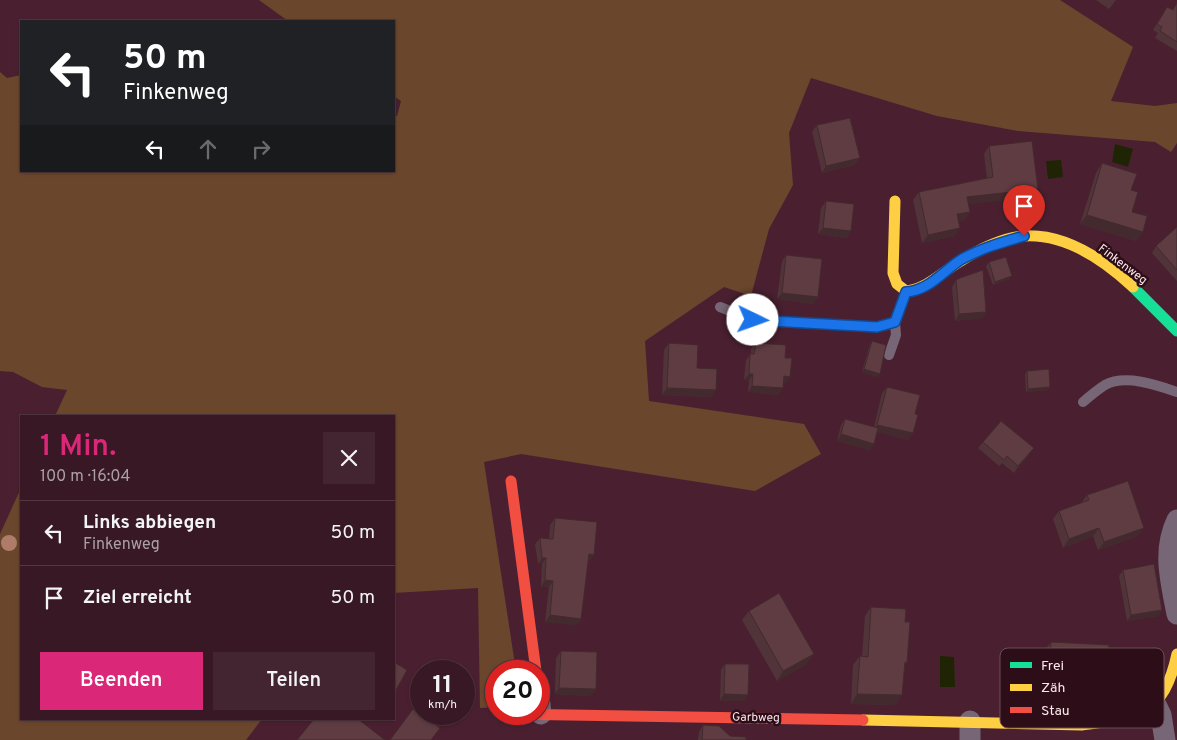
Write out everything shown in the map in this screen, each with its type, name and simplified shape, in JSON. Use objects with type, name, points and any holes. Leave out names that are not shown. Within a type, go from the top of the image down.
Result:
[{"type":"street","points":[[895,201],[893,273],[897,284],[906,292]]},
{"type":"street","name":"Finkenweg","points":[[906,292],[931,283],[961,260],[989,246],[1024,236],[1050,238],[1081,250],[1114,271],[1147,300],[1177,331]]},
{"type":"street","points":[[511,481],[535,660]]},
{"type":"street","points":[[1177,520],[1172,531],[1168,551],[1169,572],[1177,614]]},
{"type":"street","name":"Garbweg","points":[[1164,692],[1175,667],[1177,654]]},
{"type":"street","name":"Garbweg","points":[[550,705],[783,717],[970,731],[1026,728]]},
{"type":"lane","points":[[889,355],[896,336],[895,322],[906,292]]},
{"type":"lane","points":[[720,307],[753,320],[877,327],[895,322]]},
{"type":"lane","points":[[1083,402],[1106,384],[1123,381],[1147,382],[1177,392]]},
{"type":"shaded area","points":[[259,0],[1060,0],[1133,47],[1111,101],[1155,106],[1177,103],[1177,143],[1171,152],[1155,142],[1018,131],[937,116],[811,78],[789,133],[793,185],[769,229],[751,296],[724,287],[645,341],[649,401],[804,424],[821,454],[755,491],[521,454],[484,462],[514,660],[485,660],[485,708],[480,708],[478,588],[395,593],[395,415],[55,415],[67,390],[42,387],[13,372],[0,371],[0,72],[7,78],[20,75],[20,172],[395,172],[395,116],[397,116],[401,101],[395,97],[395,20],[287,20]]},
{"type":"shaded area","points":[[1115,144],[1133,149],[1128,167],[1112,162]]},
{"type":"shaded area","points":[[1061,160],[1063,177],[1048,179],[1046,161]]},
{"type":"shaded area","points":[[20,490],[20,720],[261,720],[246,740],[0,740],[0,534]]},
{"type":"shaded area","points":[[940,656],[954,657],[955,687],[940,687]]},
{"type":"building","points":[[1177,3],[1177,42],[1160,31],[1162,27],[1157,24],[1167,7],[1173,10]]},
{"type":"building","points":[[850,118],[860,158],[826,166],[817,125]]},
{"type":"building","points":[[1032,141],[1038,189],[967,197],[970,212],[957,214],[960,228],[928,235],[919,192],[993,177],[989,146]]},
{"type":"building","points":[[1102,163],[1137,174],[1131,190],[1138,192],[1132,212],[1147,216],[1143,232],[1087,215]]},
{"type":"building","points":[[826,201],[854,204],[851,231],[823,228]]},
{"type":"building","points":[[1177,227],[1177,270],[1156,246]]},
{"type":"building","points":[[786,255],[822,259],[818,297],[782,293]]},
{"type":"building","points":[[1006,257],[1012,276],[995,282],[989,262]]},
{"type":"building","points":[[983,270],[986,312],[959,314],[956,280]]},
{"type":"building","points":[[872,341],[886,345],[880,374],[864,369]]},
{"type":"building","points":[[669,343],[698,345],[697,368],[717,369],[716,390],[667,388]]},
{"type":"building","points":[[756,343],[786,345],[785,358],[792,358],[790,377],[784,376],[783,388],[752,386],[753,374],[749,374],[750,354],[754,354]]},
{"type":"building","points":[[1049,369],[1050,387],[1028,389],[1027,371]]},
{"type":"building","points":[[887,387],[920,395],[915,414],[918,415],[913,433],[877,425]]},
{"type":"building","points":[[845,419],[878,428],[874,444],[841,434]]},
{"type":"building","points":[[1001,421],[1034,448],[1018,466],[1007,456],[1004,460],[983,442]]},
{"type":"building","points":[[1128,481],[1144,528],[1104,542],[1099,528],[1069,539],[1059,511],[1089,500],[1087,495]]},
{"type":"building","points":[[555,518],[597,522],[594,555],[589,554],[581,619],[550,615],[553,581],[545,580],[546,558],[542,558],[540,538],[553,539]]},
{"type":"building","points":[[1154,564],[1162,610],[1131,615],[1123,570]]},
{"type":"building","points":[[779,593],[814,654],[783,671],[749,611]]},
{"type":"building","points":[[871,607],[906,609],[905,622],[910,622],[902,695],[857,694],[860,656],[868,657]]},
{"type":"building","points":[[1051,642],[1109,645],[1109,648],[1051,648]]},
{"type":"building","points":[[561,651],[597,652],[596,689],[559,688]]},
{"type":"building","points":[[395,663],[407,670],[395,692]]},
{"type":"building","points":[[725,664],[749,664],[748,695],[724,694]]},
{"type":"building","points":[[410,713],[410,725],[436,725],[440,728],[431,740],[390,740]]},
{"type":"building","points":[[313,720],[359,720],[385,740],[297,740]]},
{"type":"building","points":[[703,725],[719,726],[730,736],[746,737],[746,740],[702,740]]},
{"type":"traffic: fast","points":[[1133,287],[1177,331]]},
{"type":"traffic: slow","points":[[895,201],[893,273],[897,284],[906,291],[921,287],[982,249],[1006,239],[1023,236],[1053,239],[1082,250],[1109,267],[1133,287]]},
{"type":"traffic: slow","points":[[1164,691],[1177,654]]},
{"type":"traffic: slow","points":[[863,720],[1000,723]]},
{"type":"traffic: jam","points":[[511,481],[535,660]]},
{"type":"traffic: jam","points":[[550,715],[863,720]]},
{"type":"route","points":[[753,320],[877,327],[895,322],[906,292],[931,283],[961,260],[989,246],[1024,236]]}]
